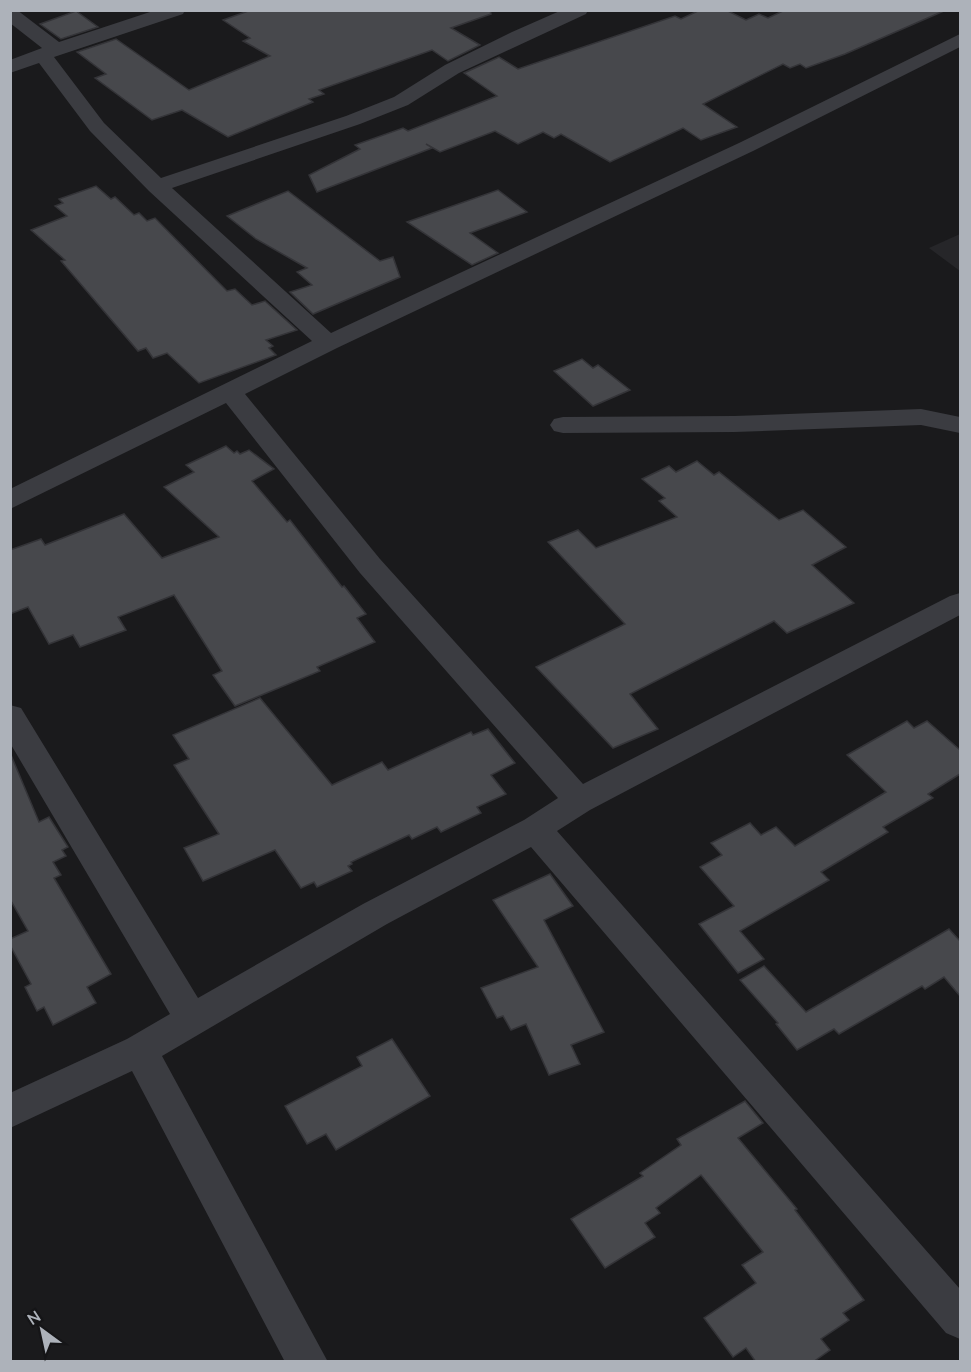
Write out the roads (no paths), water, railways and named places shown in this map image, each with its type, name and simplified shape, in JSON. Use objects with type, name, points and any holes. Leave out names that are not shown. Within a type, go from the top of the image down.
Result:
[{"type":"street","points":[[10,67],[176,10]]},
{"type":"street","points":[[157,186],[353,120],[401,101],[452,69],[579,10]]},
{"type":"street","points":[[10,14],[50,52],[97,126],[157,186],[328,343]]},
{"type":"street","points":[[10,500],[328,343],[746,147],[960,40]]},
{"type":"street","points":[[230,392],[370,566],[579,801]]},
{"type":"street","points":[[563,425],[734,424],[921,417],[960,425]]},
{"type":"street","points":[[10,1111],[140,1050],[375,914],[535,830],[579,801],[960,603]]},
{"type":"street","points":[[10,716],[192,1019]]},
{"type":"street","points":[[535,830],[960,1319]]},
{"type":"street","points":[[140,1050],[308,1362]]}]
